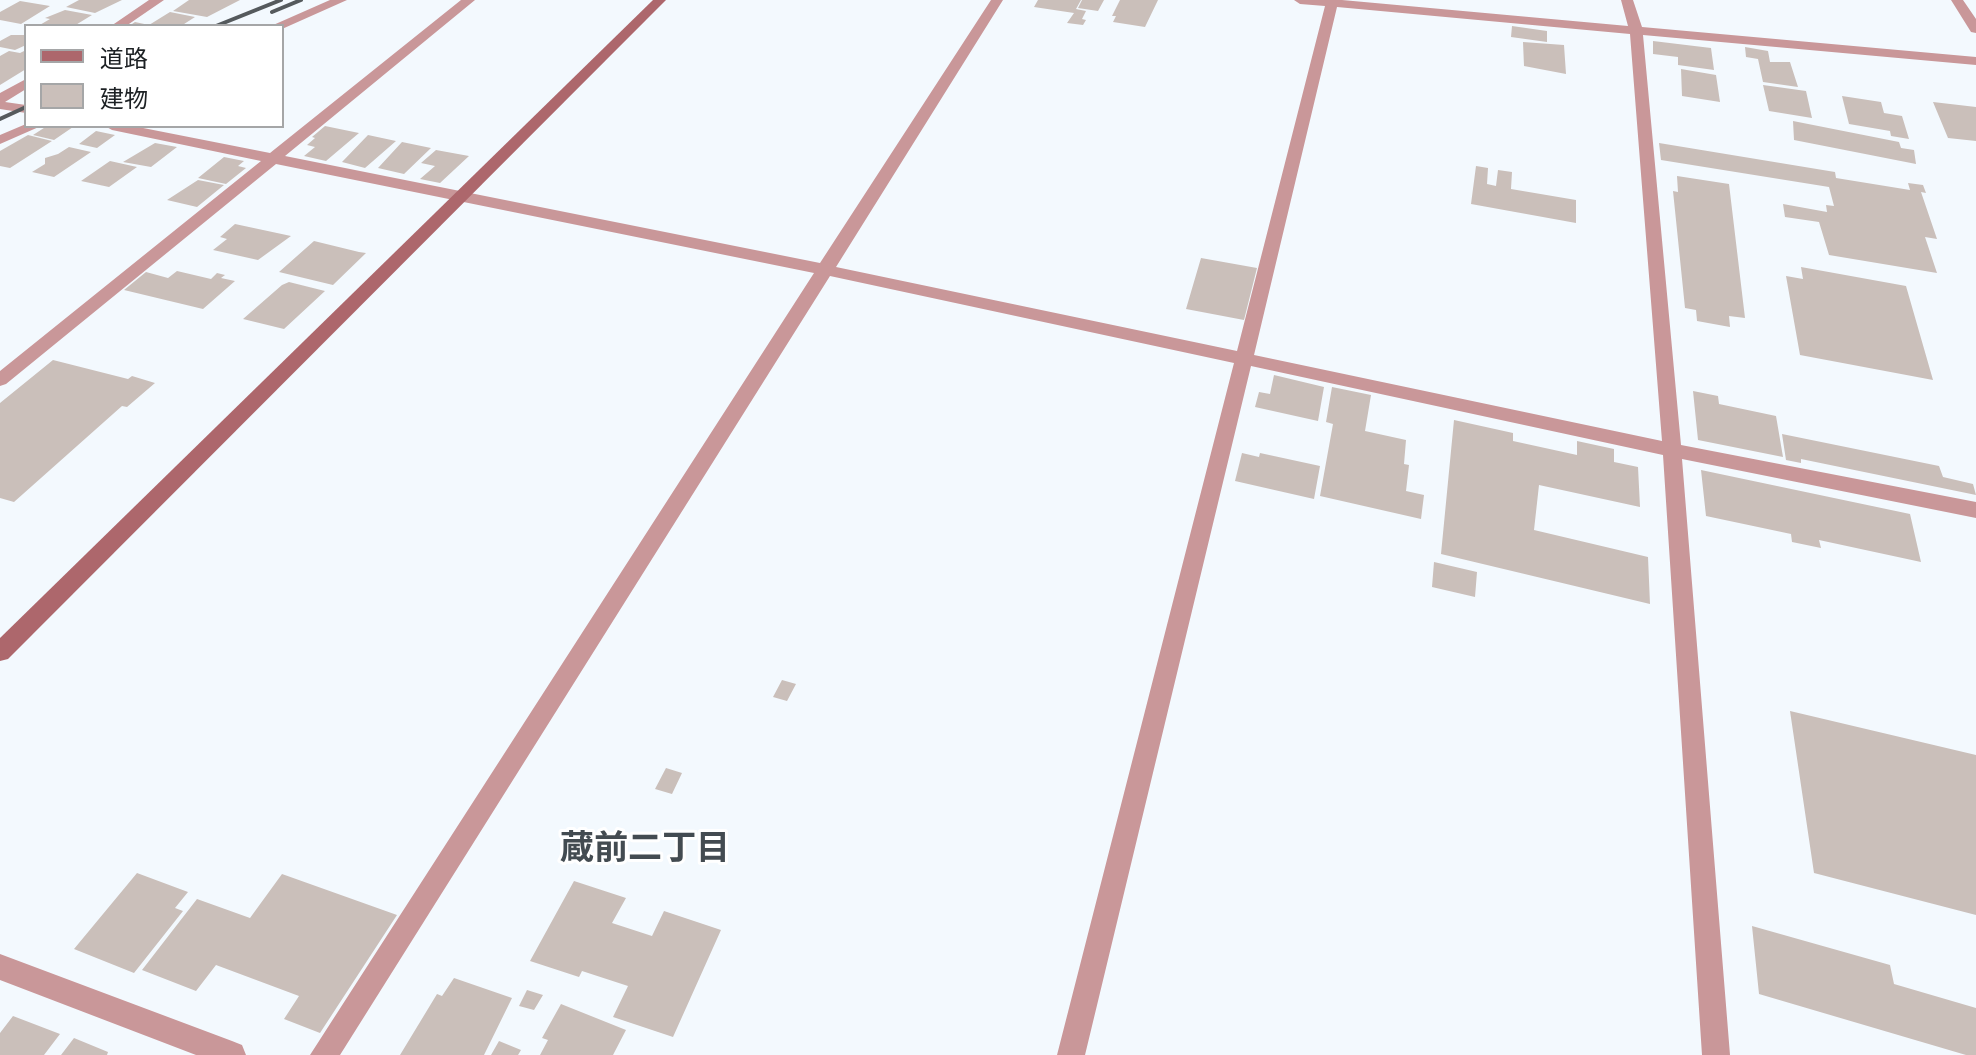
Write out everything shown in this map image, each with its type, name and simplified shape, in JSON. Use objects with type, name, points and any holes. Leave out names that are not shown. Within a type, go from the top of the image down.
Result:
[{"type":"street","points":[[120,24],[158,0]]},
{"type":"street","points":[[282,24],[341,0]]},
{"type":"street","points":[[0,380],[469,0]]},
{"type":"street","points":[[0,652],[660,0]]},
{"type":"street","points":[[324,1055],[997,0]]},
{"type":"street","points":[[1300,0],[1976,61]]},
{"type":"street","points":[[1627,0],[1636,30],[1672,450],[1716,1055]]},
{"type":"street","points":[[1957,0],[1976,29]]},
{"type":"street","points":[[1071,1055],[1332,3]]},
{"type":"street","points":[[0,102],[24,84]]},
{"type":"street","points":[[0,102],[24,108]]},
{"type":"street","points":[[0,140],[29,128]]},
{"type":"street","points":[[122,128],[827,270],[1672,450],[1976,510]]},
{"type":"street","points":[[0,967],[232,1055]]},
{"type":"building","points":[[79,0],[122,0],[95,13],[66,7]]},
{"type":"building","points":[[189,0],[240,0],[207,17],[173,11]]},
{"type":"building","points":[[1038,0],[1081,0],[1076,9],[1086,11],[1082,19],[1086,20],[1083,25],[1067,23],[1074,13],[1034,7]]},
{"type":"building","points":[[1082,0],[1104,0],[1098,11],[1078,8]]},
{"type":"building","points":[[1120,0],[1158,0],[1145,27],[1113,22],[1116,16],[1112,16]]},
{"type":"building","points":[[20,1],[50,6],[21,24],[0,20],[0,12]]},
{"type":"building","points":[[65,10],[92,15],[77,24],[41,24],[50,19],[45,18]]},
{"type":"building","points":[[170,12],[195,17],[184,24],[151,24]]},
{"type":"building","points":[[1512,26],[1547,31],[1547,42],[1511,37]]},
{"type":"building","points":[[11,35],[24,35],[24,46],[15,50],[0,47],[0,41]]},
{"type":"building","points":[[1653,41],[1711,48],[1714,70],[1678,65],[1678,57],[1653,54]]},
{"type":"building","points":[[1523,42],[1564,45],[1566,74],[1524,66]]},
{"type":"building","points":[[1745,47],[1768,51],[1770,62],[1790,62],[1798,87],[1763,82],[1758,59],[1746,57]]},
{"type":"building","points":[[9,51],[24,51],[24,70],[0,85],[0,56]]},
{"type":"building","points":[[1681,69],[1716,75],[1720,102],[1682,96]]},
{"type":"building","points":[[1763,85],[1806,91],[1812,118],[1769,111]]},
{"type":"building","points":[[1842,96],[1881,102],[1884,113],[1902,116],[1909,139],[1891,136],[1890,131],[1849,124]]},
{"type":"building","points":[[1933,102],[1976,107],[1976,141],[1948,138]]},
{"type":"building","points":[[1793,121],[1899,142],[1901,148],[1914,150],[1916,164],[1794,140]]},
{"type":"building","points":[[325,126],[359,133],[326,161],[304,156],[315,147],[307,145],[315,138],[312,137]]},
{"type":"building","points":[[44,128],[72,128],[54,140],[33,135]]},
{"type":"building","points":[[96,131],[115,135],[97,148],[79,144]]},
{"type":"building","points":[[28,135],[52,141],[10,168],[0,166],[0,151]]},
{"type":"building","points":[[368,135],[396,141],[365,168],[342,162]]},
{"type":"building","points":[[402,142],[431,148],[404,174],[378,168]]},
{"type":"building","points":[[155,143],[177,147],[151,167],[123,162]]},
{"type":"building","points":[[1659,143],[1835,172],[1836,178],[1910,190],[1908,183],[1923,185],[1926,193],[1921,192],[1937,239],[1925,237],[1937,273],[1829,255],[1819,222],[1785,217],[1783,204],[1827,212],[1826,205],[1834,206],[1829,187],[1661,160]]},
{"type":"building","points":[[69,147],[91,152],[54,177],[32,172],[45,164],[45,158]]},
{"type":"building","points":[[436,150],[469,156],[440,183],[420,179],[435,166],[421,163]]},
{"type":"building","points":[[224,157],[244,161],[238,166],[246,168],[226,184],[198,178]]},
{"type":"building","points":[[110,161],[137,167],[109,187],[81,181]]},
{"type":"building","points":[[1476,166],[1488,168],[1487,184],[1496,186],[1498,170],[1512,172],[1511,189],[1576,200],[1576,223],[1471,204]]},
{"type":"building","points":[[1677,176],[1729,184],[1745,318],[1729,316],[1730,327],[1697,321],[1696,310],[1685,308],[1673,191],[1678,192]]},
{"type":"building","points":[[198,180],[224,185],[197,207],[167,200]]},
{"type":"building","points":[[235,224],[291,236],[258,260],[213,250],[227,239],[220,237]]},
{"type":"building","points":[[314,241],[366,253],[333,285],[279,272]]},
{"type":"building","points":[[1201,258],[1257,268],[1244,320],[1186,309]]},
{"type":"building","points":[[1801,267],[1906,286],[1933,380],[1800,355],[1786,276],[1803,279]]},
{"type":"building","points":[[177,271],[211,279],[217,273],[225,275],[221,278],[235,281],[203,309],[124,290],[146,272],[168,278]]},
{"type":"building","points":[[289,282],[325,291],[284,329],[243,319],[282,285]]},
{"type":"building","points":[[53,360],[155,383],[127,407],[122,406],[14,502],[0,498],[0,403]]},
{"type":"building","points":[[1274,375],[1324,387],[1318,421],[1255,407],[1259,392],[1270,394]]},
{"type":"building","points":[[1332,387],[1371,395],[1365,431],[1406,440],[1404,464],[1409,465],[1406,491],[1424,495],[1421,519],[1320,496],[1333,424],[1326,422]]},
{"type":"building","points":[[1693,391],[1718,396],[1719,404],[1776,416],[1783,457],[1698,440]]},
{"type":"building","points":[[1454,420],[1513,433],[1513,441],[1577,455],[1577,441],[1614,449],[1614,462],[1638,467],[1640,507],[1539,485],[1534,530],[1648,557],[1650,604],[1441,554]]},
{"type":"building","points":[[1782,434],[1939,466],[1943,477],[1973,484],[1976,495],[1801,459],[1801,463],[1786,460]]},
{"type":"building","points":[[1242,453],[1259,457],[1260,453],[1320,466],[1314,499],[1235,481]]},
{"type":"building","points":[[1701,470],[1910,514],[1921,562],[1819,540],[1821,548],[1792,542],[1791,534],[1706,516]]},
{"type":"building","points":[[1434,562],[1477,572],[1475,597],[1432,587]]},
{"type":"building","points":[[782,680],[796,684],[787,701],[773,697]]},
{"type":"building","points":[[1790,711],[1976,755],[1976,915],[1814,873]]},
{"type":"building","points":[[666,768],[682,773],[672,794],[655,789]]},
{"type":"building","points":[[137,873],[188,892],[175,908],[183,911],[134,973],[74,949]]},
{"type":"building","points":[[282,874],[397,915],[320,1033],[284,1019],[299,996],[216,965],[196,991],[142,970],[197,899],[250,918]]},
{"type":"building","points":[[574,881],[626,898],[612,923],[652,936],[664,911],[721,930],[673,1037],[613,1017],[628,986],[582,971],[579,977],[530,961]]},
{"type":"building","points":[[1752,926],[1890,965],[1894,984],[1976,1008],[1976,1055],[1966,1055],[1759,994]]},
{"type":"building","points":[[454,978],[512,998],[484,1055],[400,1055],[437,994],[442,996]]},
{"type":"building","points":[[527,990],[543,995],[534,1010],[519,1006]]},
{"type":"building","points":[[561,1004],[626,1030],[613,1055],[540,1055],[548,1040],[542,1038]]},
{"type":"building","points":[[13,1016],[60,1034],[44,1055],[0,1055],[0,1033]]},
{"type":"building","points":[[74,1038],[108,1052],[107,1055],[61,1055]]},
{"type":"building","points":[[499,1041],[521,1050],[518,1055],[491,1055]]},
{"type":"railway","points":[[221,24],[281,0]]},
{"type":"railway","points":[[272,12],[301,0]]},
{"type":"railway","points":[[0,119],[24,108]]},
{"type":"district","name":"蔵前二丁目","points":[[645,850]]}]
